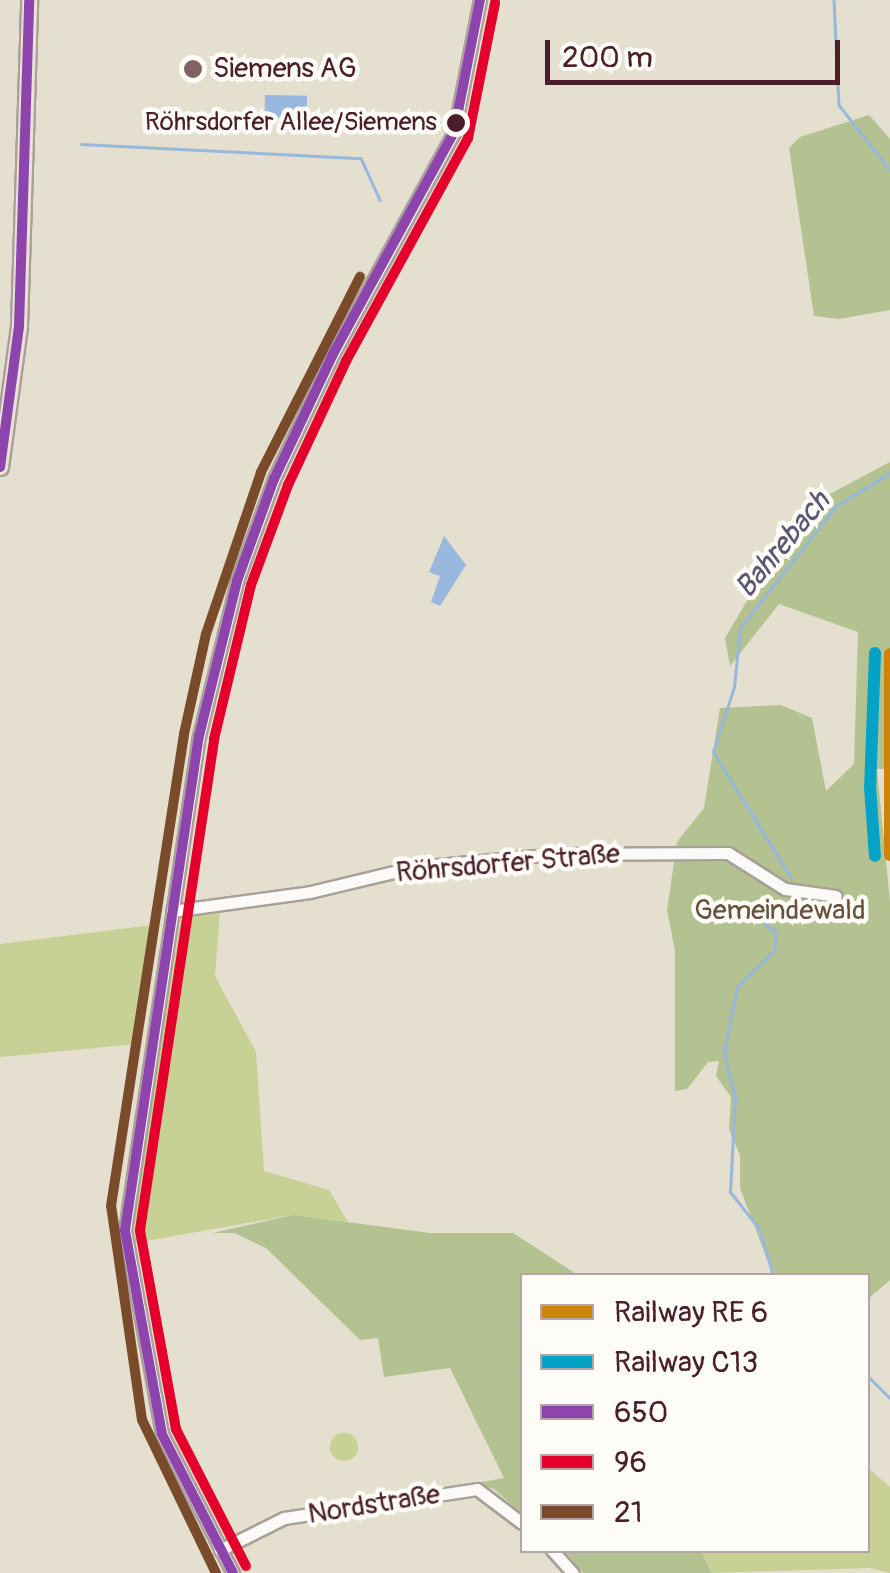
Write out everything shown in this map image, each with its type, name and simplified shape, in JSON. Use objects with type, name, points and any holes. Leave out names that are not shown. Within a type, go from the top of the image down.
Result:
[{"type":"main road","points":[[0,467],[19,326],[28,0]]},
{"type":"street","points":[[233,1573],[162,1434],[126,1230],[172,911],[208,692],[237,581],[303,414],[454,132],[480,0]]},
{"type":"street","name":"Röhrsdorfer Straße","points":[[172,911],[310,892],[415,867],[574,853],[728,853],[785,890],[836,896]]},
{"type":"street","name":"Nordstraße","points":[[220,1550],[284,1518],[477,1489],[520,1521]]},
{"type":"street","points":[[555,1553],[573,1573]]},
{"type":"green space","points":[[869,115],[890,139],[890,310],[839,319],[814,316],[789,148],[800,137]]},
{"type":"green space","name":"Gemeindewald","points":[[890,462],[890,769],[877,769],[890,902],[890,1280],[870,1297],[870,1273],[772,1273],[740,1188],[740,1155],[729,1130],[731,1097],[716,1076],[719,1061],[708,1062],[687,1089],[675,1091],[675,951],[667,910],[677,842],[704,808],[720,708],[781,705],[812,718],[826,791],[854,764],[858,632],[779,604],[730,666],[725,638],[795,520],[809,505]]},
{"type":"green space","points":[[220,911],[215,976],[256,1052],[264,1171],[329,1190],[348,1222],[293,1215],[135,1243],[134,1212],[181,917]]},
{"type":"green space","points":[[152,925],[138,1044],[0,1057],[0,944]]},
{"type":"green space","points":[[293,1215],[430,1233],[513,1233],[575,1273],[520,1273],[520,1512],[494,1489],[477,1483],[504,1478],[450,1368],[384,1377],[378,1338],[360,1340],[266,1248],[234,1233],[213,1233]]},
{"type":"green space","points":[[344,1433],[354,1437],[358,1447],[354,1457],[344,1461],[334,1457],[330,1447],[334,1437]]},
{"type":"green space","points":[[870,1470],[890,1487],[890,1573],[870,1568],[712,1573],[702,1553],[870,1553]]},
{"type":"green space","points":[[567,1553],[702,1553],[712,1573],[583,1573]]},
{"type":"water","points":[[265,95],[307,96],[307,118],[265,117]]},
{"type":"water","points":[[444,536],[466,565],[440,606],[431,602],[440,576],[429,572]]},
{"type":"waterway","name":"Bahrebach","points":[[834,0],[839,105],[890,170]]},
{"type":"waterway","points":[[81,144],[361,158],[380,200]]},
{"type":"waterway","name":"Bahrebach","points":[[791,878],[713,752],[734,687],[740,628],[836,506],[890,473]]},
{"type":"waterway","name":"Bahrebach","points":[[772,1273],[759,1229],[730,1192],[735,1097],[724,1053],[737,987],[774,951],[776,932],[766,926],[774,911],[788,903]]},
{"type":"waterway","name":"Bahrebach","points":[[870,1378],[890,1398]]},
{"type":"transit line","name":"650","points":[[0,467],[19,326],[29,0]]},
{"type":"transit line","name":"650","points":[[233,1573],[162,1434],[125,1230],[199,736],[237,581],[274,479],[333,354],[454,132],[480,0]]},
{"type":"transit line","name":"96","points":[[246,1566],[176,1429],[140,1230],[214,739],[251,585],[288,485],[346,361],[468,138],[495,3]]},
{"type":"transit line","name":"21","points":[[216,1573],[142,1420],[111,1206],[184,734],[206,634],[261,472],[360,277]]},
{"type":"transit line","points":[[890,654],[890,855]]},
{"type":"rail line","name":"C13","points":[[875,653],[870,787],[875,856]]},
{"type":"place","name":"Siemens AG","points":[[193,69]]},
{"type":"place","name":"Röhrsdorfer Allee/Siemens","points":[[456,123]]}]
